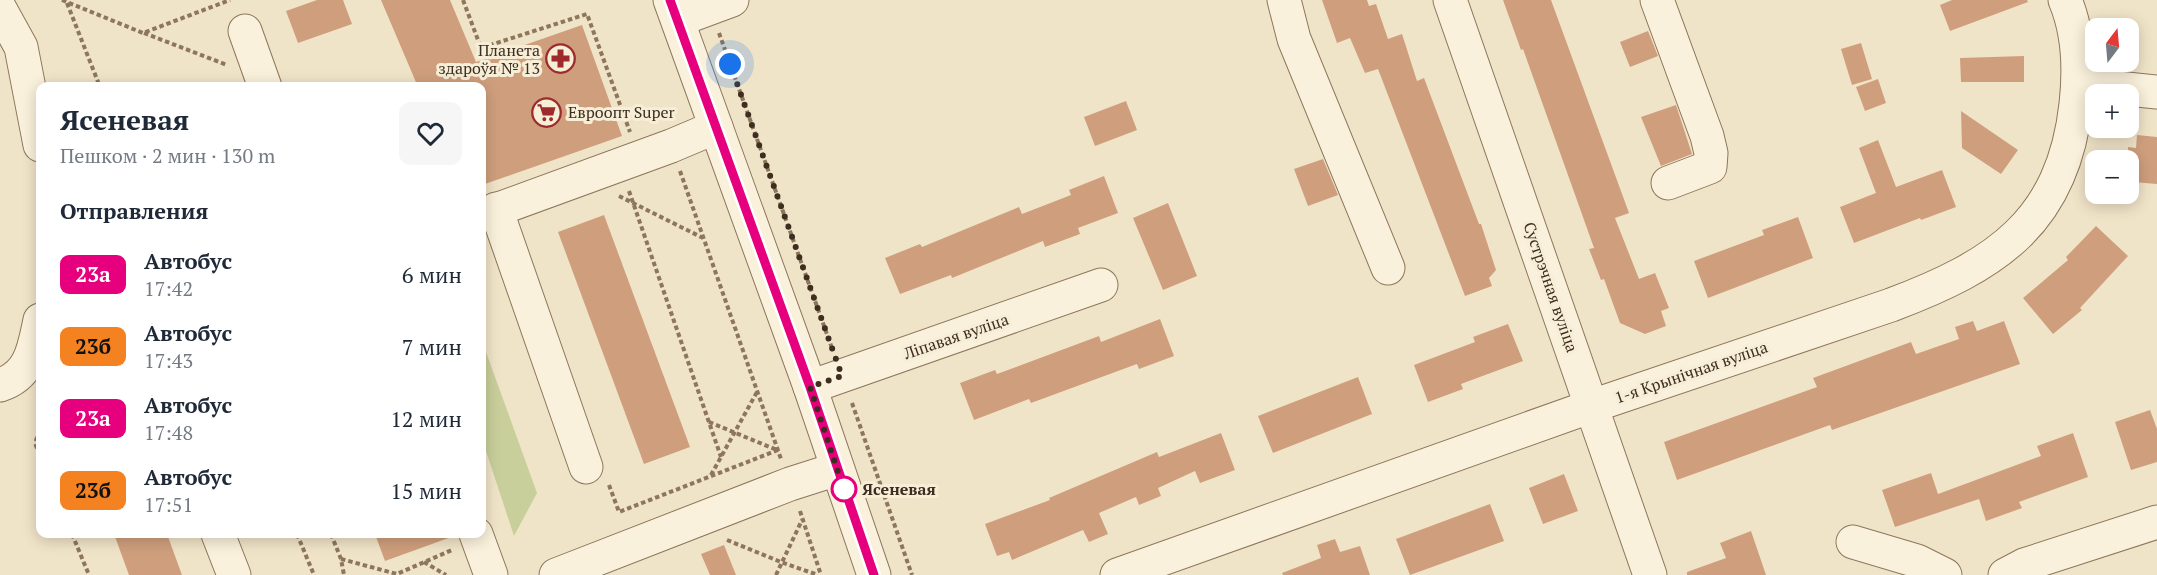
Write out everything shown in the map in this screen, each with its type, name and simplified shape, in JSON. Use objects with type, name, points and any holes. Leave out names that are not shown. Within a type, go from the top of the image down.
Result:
[{"type":"street","points":[[1284,0],[1294,39],[1388,268]]},
{"type":"street","name":"Сустрэчная вуліца","points":[[1450,0],[1650,575]]},
{"type":"street","points":[[1657,0],[1707,136],[1711,153],[1710,167],[1668,183]]},
{"type":"street","name":"1-я Крынічная вуліца","points":[[1117,575],[1592,406],[1899,302],[1985,262],[2030,223],[2048,199],[2069,147],[2079,84],[2079,59],[2075,31],[2065,0]]},
{"type":"street","points":[[721,4],[674,10],[810,387],[874,575]]},
{"type":"street","points":[[0,9],[21,47],[36,124]]},
{"type":"street","points":[[245,31],[263,82]]},
{"type":"street","points":[[2079,84],[2157,92]]},
{"type":"street","points":[[597,473],[489,212],[671,146],[716,127]]},
{"type":"street","name":"Ліпавая вуліца","points":[[810,387],[1101,285]]},
{"type":"street","points":[[0,385],[9,382],[30,362],[36,337]]},
{"type":"street","points":[[556,575],[837,468]]},
{"type":"street","points":[[2005,575],[2024,565],[2157,522]]},
{"type":"street","points":[[220,538],[234,575]]},
{"type":"street","points":[[468,540],[491,575]]},
{"type":"street","points":[[1852,542],[1917,561],[1945,575]]},
{"type":"path","points":[[143,33],[230,0]]},
{"type":"path","points":[[463,0],[481,48],[587,14],[633,141]]},
{"type":"path","points":[[65,1],[236,68]]},
{"type":"path","points":[[65,1],[98,82]]},
{"type":"path","points":[[721,4],[842,376],[912,575]]},
{"type":"path","points":[[671,146],[796,496],[820,575]]},
{"type":"path","points":[[628,188],[721,457]]},
{"type":"path","points":[[610,192],[704,239]]},
{"type":"path","points":[[710,475],[758,392]]},
{"type":"path","points":[[709,422],[778,450]]},
{"type":"path","points":[[597,473],[619,512],[778,450]]},
{"type":"path","points":[[776,575],[802,520]]},
{"type":"path","points":[[717,536],[820,575]]},
{"type":"path","points":[[74,538],[89,575]]},
{"type":"path","points":[[299,538],[314,575]]},
{"type":"path","points":[[333,538],[341,559],[344,575]]},
{"type":"path","points":[[341,559],[395,574],[468,540]]},
{"type":"path","points":[[424,562],[446,575]]},
{"type":"green space","points":[[486,352],[537,493],[514,536],[486,451]]},
{"type":"building","points":[[317,0],[343,0],[352,24],[298,43],[286,11]]},
{"type":"building","name":"Евроопт Super","points":[[381,0],[450,0],[476,62],[582,25],[622,136],[486,184],[486,82],[416,82]]},
{"type":"building","points":[[1322,0],[1367,0],[1369,6],[1376,4],[1388,39],[1402,34],[1417,81],[1424,78],[1479,224],[1481,224],[1496,270],[1489,278],[1492,286],[1465,296],[1378,69],[1365,73],[1350,38],[1337,43]]},
{"type":"building","points":[[1503,0],[1551,0],[1629,213],[1615,218],[1639,279],[1655,273],[1669,308],[1661,311],[1666,326],[1645,334],[1620,323],[1604,279],[1601,280],[1589,249],[1594,248],[1523,49],[1521,50]]},
{"type":"building","points":[[1952,0],[2027,0],[2028,2],[1950,31],[1940,5]]},
{"type":"building","points":[[1648,31],[1658,56],[1630,67],[1620,42]]},
{"type":"building","points":[[1861,43],[1872,79],[1852,85],[1841,49]]},
{"type":"building","points":[[2024,56],[2024,82],[1961,82],[1960,58]]},
{"type":"building","points":[[1878,79],[1886,103],[1865,111],[1856,87]]},
{"type":"building","points":[[1126,101],[1137,130],[1095,146],[1084,117]]},
{"type":"building","points":[[1676,105],[1692,154],[1661,166],[1641,117]]},
{"type":"building","points":[[1961,111],[2018,150],[2001,174],[1962,148]]},
{"type":"building","points":[[2139,135],[2157,137],[2157,184],[2139,182],[2139,150],[2128,150],[2128,147],[2136,148]]},
{"type":"building","points":[[1878,140],[1896,187],[1942,170],[1956,207],[1854,243],[1840,207],[1876,193],[1859,148]]},
{"type":"building","points":[[1323,159],[1338,195],[1308,206],[1294,169]]},
{"type":"building","points":[[1104,176],[1118,213],[1078,228],[1080,234],[1045,247],[1043,241],[952,278],[951,275],[900,294],[885,258],[920,244],[922,247],[1019,207],[1022,214],[1071,195],[1069,190]]},
{"type":"building","points":[[1168,203],[1197,276],[1163,290],[1133,218]]},
{"type":"building","points":[[604,215],[690,447],[644,464],[558,232]]},
{"type":"building","points":[[1798,217],[1813,258],[1708,298],[1694,261],[1764,235],[1762,230]]},
{"type":"building","points":[[2096,226],[2128,256],[2080,308],[2082,310],[2053,334],[2023,298],[2068,260],[2066,257]]},
{"type":"building","points":[[1160,319],[1174,356],[1139,369],[1137,364],[1031,403],[1029,399],[974,420],[960,383],[995,370],[997,374],[1099,336],[1101,342]]},
{"type":"building","points":[[1973,321],[1977,331],[2004,321],[2020,364],[1832,430],[1830,425],[1677,480],[1664,442],[1817,387],[1813,378],[1911,342],[1916,354],[1959,339],[1955,327]]},
{"type":"building","points":[[1508,324],[1523,361],[1461,384],[1463,389],[1428,402],[1414,365],[1475,342],[1473,337]]},
{"type":"building","points":[[1358,377],[1372,414],[1273,453],[1258,416]]},
{"type":"building","points":[[2150,410],[2157,429],[2157,462],[2131,470],[2115,422]]},
{"type":"building","points":[[1221,433],[1235,470],[1200,483],[1195,471],[1158,488],[1161,496],[1139,505],[1136,497],[1099,513],[1108,534],[1089,542],[1083,530],[1012,560],[1009,552],[997,556],[985,524],[1050,500],[1049,498],[1157,452],[1159,457]]},
{"type":"building","points":[[2073,433],[2088,477],[2019,502],[2022,508],[1986,521],[1979,499],[1895,527],[1882,490],[1931,473],[1938,494],[2041,456],[2037,446]]},
{"type":"building","points":[[1564,474],[1578,511],[1543,524],[1529,488]]},
{"type":"building","points":[[1490,504],[1504,541],[1410,575],[1396,539]]},
{"type":"building","points":[[1751,531],[1766,575],[1687,575],[1687,572],[1726,558],[1720,543]]},
{"type":"building","points":[[115,538],[168,538],[182,575],[129,575]]},
{"type":"building","points":[[376,538],[448,538],[385,561]]},
{"type":"building","points":[[1335,539],[1340,552],[1360,546],[1370,575],[1283,575],[1282,573],[1321,558],[1317,545]]},
{"type":"building","points":[[724,545],[736,575],[710,575],[701,554]]},
{"type":"bus line","name":"23а","points":[[670,0],[810,387],[874,575]]},
{"type":"place","name":"Планета здароўя № 13","points":[[561,59]]},
{"type":"place","name":"Евроопт Super","points":[[547,112]]},
{"type":"place","name":"Ясеневая","points":[[844,489]]},
{"type":"route","points":[[730,64],[842,376],[810,387],[844,489]]}]
